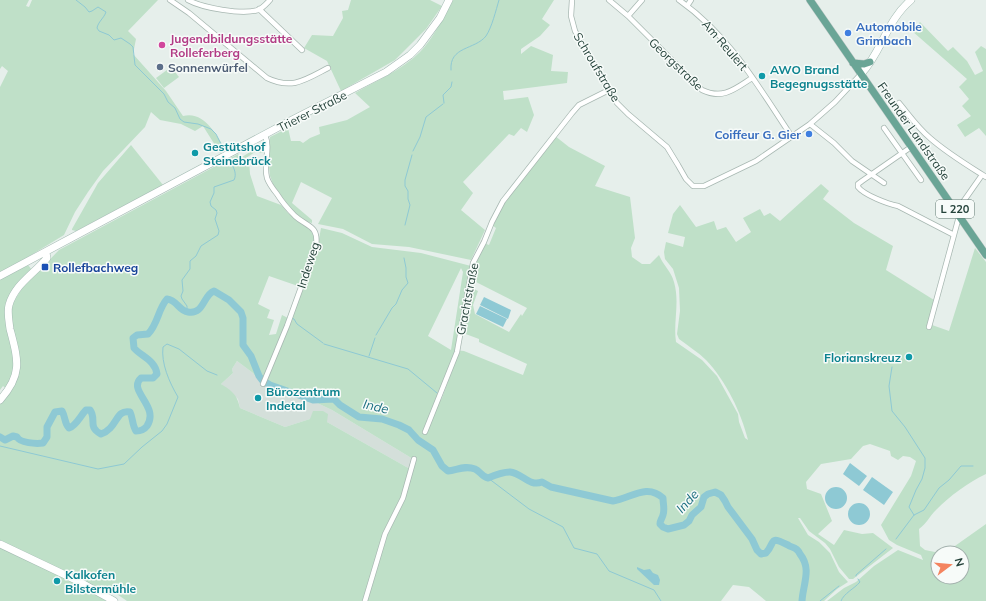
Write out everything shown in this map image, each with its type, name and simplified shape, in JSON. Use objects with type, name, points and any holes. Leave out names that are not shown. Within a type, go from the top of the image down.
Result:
[{"type":"main road","name":"Trierer Straße","points":[[0,276],[348,92],[399,63],[410,55],[429,34],[440,18],[449,0]]},
{"type":"main road","name":"Freunder Landstraße","points":[[810,0],[986,255]]},
{"type":"main road","points":[[861,74],[870,62],[894,19],[903,7],[911,0]]},
{"type":"main road","points":[[853,63],[864,64],[870,62]]},
{"type":"main road","points":[[0,400],[12,383],[16,371],[17,358],[8,320],[9,306],[13,294],[47,258],[46,253]]},
{"type":"main road","points":[[0,544],[80,582],[114,601]]},
{"type":"street","points":[[170,0],[189,13],[267,78],[277,83],[285,84],[299,82],[328,68]]},
{"type":"street","points":[[188,0],[216,9],[248,11],[259,10],[270,0]]},
{"type":"street","name":"Schroufstraße","points":[[572,0],[571,16],[575,31],[617,103],[667,147],[686,180],[693,186],[704,186],[756,161],[810,124],[835,102],[861,74]]},
{"type":"street","name":"Georgstraße","points":[[609,0],[628,16],[702,90],[715,95],[724,94],[752,78]]},
{"type":"street","points":[[628,16],[642,0]]},
{"type":"street","name":"Am Reulert","points":[[679,0],[719,34],[737,56],[792,137]]},
{"type":"street","points":[[687,6],[692,0]]},
{"type":"street","points":[[259,10],[302,50]]},
{"type":"street","name":"Grachtstraße","points":[[425,432],[457,352],[473,263],[496,214],[503,201],[579,105],[609,90]]},
{"type":"street","points":[[898,103],[920,129],[930,138],[984,176],[958,215],[958,220],[929,327]]},
{"type":"street","points":[[810,124],[870,175],[884,183]]},
{"type":"street","points":[[884,128],[920,180]]},
{"type":"street","name":"Indeweg","points":[[263,384],[287,326],[316,246],[317,238],[316,233],[308,224],[299,220],[287,208],[270,185],[266,169],[268,147],[265,135]]},
{"type":"street","points":[[911,147],[858,184],[858,187],[890,205],[898,206],[954,235]]},
{"type":"street","points":[[365,601],[385,534],[403,498],[414,460]]},
{"type":"shaded area","points":[[237,361],[253,373],[262,384],[309,402],[315,402],[332,410],[413,459],[410,469],[327,422],[310,419],[285,427],[240,408],[238,399],[221,384],[233,373],[232,369]]},
{"type":"green space","points":[[0,0],[29,0],[26,6],[29,7],[32,0],[158,0],[128,31],[136,39],[133,54],[166,91],[183,116],[191,115],[203,120],[209,125],[226,150],[220,153],[203,126],[195,131],[181,124],[160,120],[151,112],[145,127],[103,171],[88,192],[75,212],[64,235],[0,273],[0,87],[8,71],[2,66],[0,69]]},
{"type":"green space","points":[[351,0],[430,0],[442,6],[426,29],[395,60],[341,91],[327,61],[304,48],[312,35],[333,36],[343,18],[342,11],[348,10]]},
{"type":"green space","points":[[453,0],[554,0],[542,19],[550,25],[540,36],[521,49],[521,54],[531,46],[553,55],[551,71],[568,72],[567,83],[503,91],[504,100],[528,97],[534,115],[527,132],[521,128],[514,136],[509,134],[463,182],[473,193],[461,210],[485,230],[471,260],[409,247],[372,244],[343,229],[318,224],[332,198],[301,182],[292,203],[312,220],[312,223],[299,219],[288,207],[273,184],[270,176],[270,137],[288,128],[291,141],[300,141],[303,143],[320,134],[319,127],[347,120],[370,107],[355,93],[397,70],[420,52],[434,34]]},
{"type":"green space","points":[[920,22],[948,51],[953,47],[967,61],[975,75],[983,71],[975,52],[981,46],[986,49],[986,136],[979,128],[965,137],[957,125],[971,116],[962,106],[969,99],[959,87],[967,79],[912,31]]},
{"type":"green space","points":[[171,67],[179,77],[164,88],[156,78]]},
{"type":"green space","points":[[555,136],[569,147],[605,166],[595,186],[630,197],[635,238],[631,248],[632,257],[642,264],[650,264],[659,255],[673,278],[676,290],[676,342],[702,360],[717,376],[738,414],[739,422],[745,438],[748,440],[737,408],[720,377],[706,360],[679,339],[677,334],[680,311],[679,288],[673,269],[665,259],[664,252],[666,242],[683,247],[685,237],[668,233],[673,214],[680,205],[696,227],[714,221],[717,230],[726,227],[736,242],[751,232],[743,218],[760,209],[764,216],[770,213],[780,221],[821,184],[829,191],[823,199],[854,223],[893,246],[886,270],[934,300],[932,325],[949,331],[975,248],[986,262],[986,474],[972,481],[953,495],[936,510],[919,529],[920,546],[925,550],[930,551],[930,585],[970,585],[970,545],[956,545],[986,524],[986,601],[827,601],[844,588],[856,582],[874,566],[898,550],[923,560],[921,555],[889,540],[881,525],[911,476],[916,461],[910,457],[903,456],[898,460],[891,456],[890,451],[870,444],[863,446],[851,459],[821,464],[806,482],[807,489],[821,494],[832,521],[818,534],[834,545],[844,530],[862,534],[873,533],[893,548],[853,579],[849,579],[839,567],[830,549],[825,543],[809,531],[800,518],[798,518],[808,535],[819,542],[830,553],[839,572],[848,582],[837,589],[824,601],[766,601],[749,587],[733,585],[721,601],[127,601],[108,588],[98,594],[110,601],[0,601],[0,403],[10,392],[3,386],[0,390],[0,279],[28,265],[32,270],[9,296],[11,318],[12,304],[23,287],[59,250],[238,154],[242,157],[263,144],[267,146],[267,150],[263,153],[255,152],[246,158],[249,160],[250,174],[257,196],[281,205],[288,213],[310,229],[315,237],[314,247],[298,286],[269,276],[258,304],[270,310],[267,318],[274,320],[269,335],[276,334],[282,315],[288,318],[296,302],[319,239],[321,228],[342,233],[372,247],[421,253],[471,266],[455,350],[464,351],[523,375],[527,364],[479,342],[479,339],[463,333],[472,288],[478,291],[473,305],[475,314],[509,332],[527,308],[474,281],[476,263],[484,243],[489,245],[496,228],[492,225],[504,201]],"holes":[[[461,268],[463,272],[451,350],[428,336]],[[453,359],[456,360],[442,398],[433,412]],[[237,361],[253,373],[262,384],[309,402],[315,402],[332,410],[413,459],[410,469],[327,422],[328,414],[323,411],[313,411],[310,419],[285,427],[240,408],[234,393],[221,384],[233,373],[232,369]]]},
{"type":"green space","points":[[131,145],[163,185],[76,231],[72,230],[98,183]]},
{"type":"water","points":[[484,297],[511,310],[508,319],[480,305]]},
{"type":"water","points":[[480,306],[507,319],[503,327],[476,314]]},
{"type":"water","points":[[850,463],[867,476],[859,486],[843,474]]},
{"type":"water","points":[[872,477],[893,492],[884,505],[863,490]]},
{"type":"water","points":[[836,487],[844,490],[847,498],[844,506],[836,509],[828,506],[825,498],[828,490]]},
{"type":"water","points":[[859,503],[867,506],[870,514],[867,522],[859,525],[851,522],[848,514],[851,506]]},
{"type":"water","points":[[637,567],[644,570],[650,569],[653,573],[658,575],[660,580],[659,585],[654,585],[637,569]]},
{"type":"waterway","points":[[76,0],[89,12],[98,7],[106,12],[97,28],[99,31],[109,35],[114,40],[121,38],[130,44],[133,47],[135,65],[164,94],[168,102],[175,108],[180,119],[184,122],[198,124],[211,129],[216,134],[224,150]]},
{"type":"waterway","points":[[451,70],[451,62],[458,52],[476,44],[486,36],[492,23],[499,0]]},
{"type":"waterway","points":[[444,103],[443,95],[451,87],[452,82]]},
{"type":"waterway","points":[[413,151],[420,137],[426,117],[443,104]]},
{"type":"waterway","points":[[405,225],[410,205],[405,180],[412,155]]},
{"type":"waterway","points":[[187,312],[187,306],[181,296],[183,291],[182,280],[190,269],[190,261],[196,256],[201,246],[218,235],[219,231],[215,219],[217,213],[211,206],[210,202],[214,193],[214,187],[234,180],[235,173],[231,163]]},
{"type":"waterway","points":[[376,335],[396,304],[402,290],[408,283],[404,258]]},
{"type":"waterway","name":"Inde","points":[[0,437],[5,440],[13,436],[25,442],[43,443],[47,437],[47,427],[55,412],[62,411],[66,424],[69,428],[76,423],[86,410],[90,410],[92,413],[94,429],[101,434],[111,428],[119,416],[125,412],[130,412],[136,431],[145,428],[150,419],[150,412],[140,394],[138,383],[141,378],[153,378],[157,374],[154,365],[134,348],[133,338],[137,335],[148,334],[154,326],[167,299],[173,301],[182,310],[193,312],[197,311],[210,293],[214,291],[229,300],[241,312],[243,318],[243,345],[251,356],[259,376],[270,385],[313,400],[334,399],[340,405],[359,417],[382,419],[399,425],[409,430],[418,440],[433,450],[442,466],[448,471],[471,468],[477,470],[488,478],[501,473],[510,472],[533,483],[542,482],[551,487],[613,501],[645,492],[657,494],[663,498],[664,511],[660,524],[668,529],[684,525],[701,507],[704,497],[715,492],[721,495],[761,554],[766,553],[775,540],[798,550],[806,565],[806,577],[802,601]]},
{"type":"waterway","points":[[292,318],[297,324],[323,343]]},
{"type":"waterway","points":[[369,356],[375,338]]},
{"type":"waterway","points":[[0,446],[98,469],[124,464],[162,431],[167,424],[178,397],[166,372],[163,359],[163,347],[167,344],[179,349],[207,371],[217,375]]},
{"type":"waterway","points":[[324,344],[408,369],[437,393]]},
{"type":"waterway","points":[[892,367],[889,386],[892,411],[905,427],[925,458],[925,468],[922,479],[909,507],[914,515]]},
{"type":"waterway","points":[[896,539],[914,515],[924,510],[939,488],[949,480],[961,466],[973,466]]},
{"type":"waterway","points":[[488,478],[529,509],[563,527],[574,548],[597,554],[609,571],[654,590],[661,601]]},
{"type":"waterway","points":[[856,576],[886,549]]},
{"type":"waterway","points":[[841,601],[842,598],[860,582],[858,579]]},
{"type":"waterway","points":[[820,601],[839,586]]},
{"type":"place","name":"Automobile Grimbach","points":[[848,33]]},
{"type":"place","name":"Jugendbildungsstätte Rolleferberg","points":[[162,45]]},
{"type":"place","name":"Sonnenwürfel","points":[[160,67]]},
{"type":"place","name":"AWO Brand Begegnugsstätte","points":[[762,76]]},
{"type":"place","name":"Coiffeur G. Gier","points":[[809,134]]},
{"type":"place","name":"Gestütshof Steinebrück","points":[[195,153]]},
{"type":"place","name":"Rollefbachweg","points":[[45,267]]},
{"type":"place","name":"Florianskreuz","points":[[909,357]]},
{"type":"place","name":"Bürozentrum Indetal","points":[[258,398]]},
{"type":"place","name":"Kalkofen Bilstermühle","points":[[57,581]]}]
